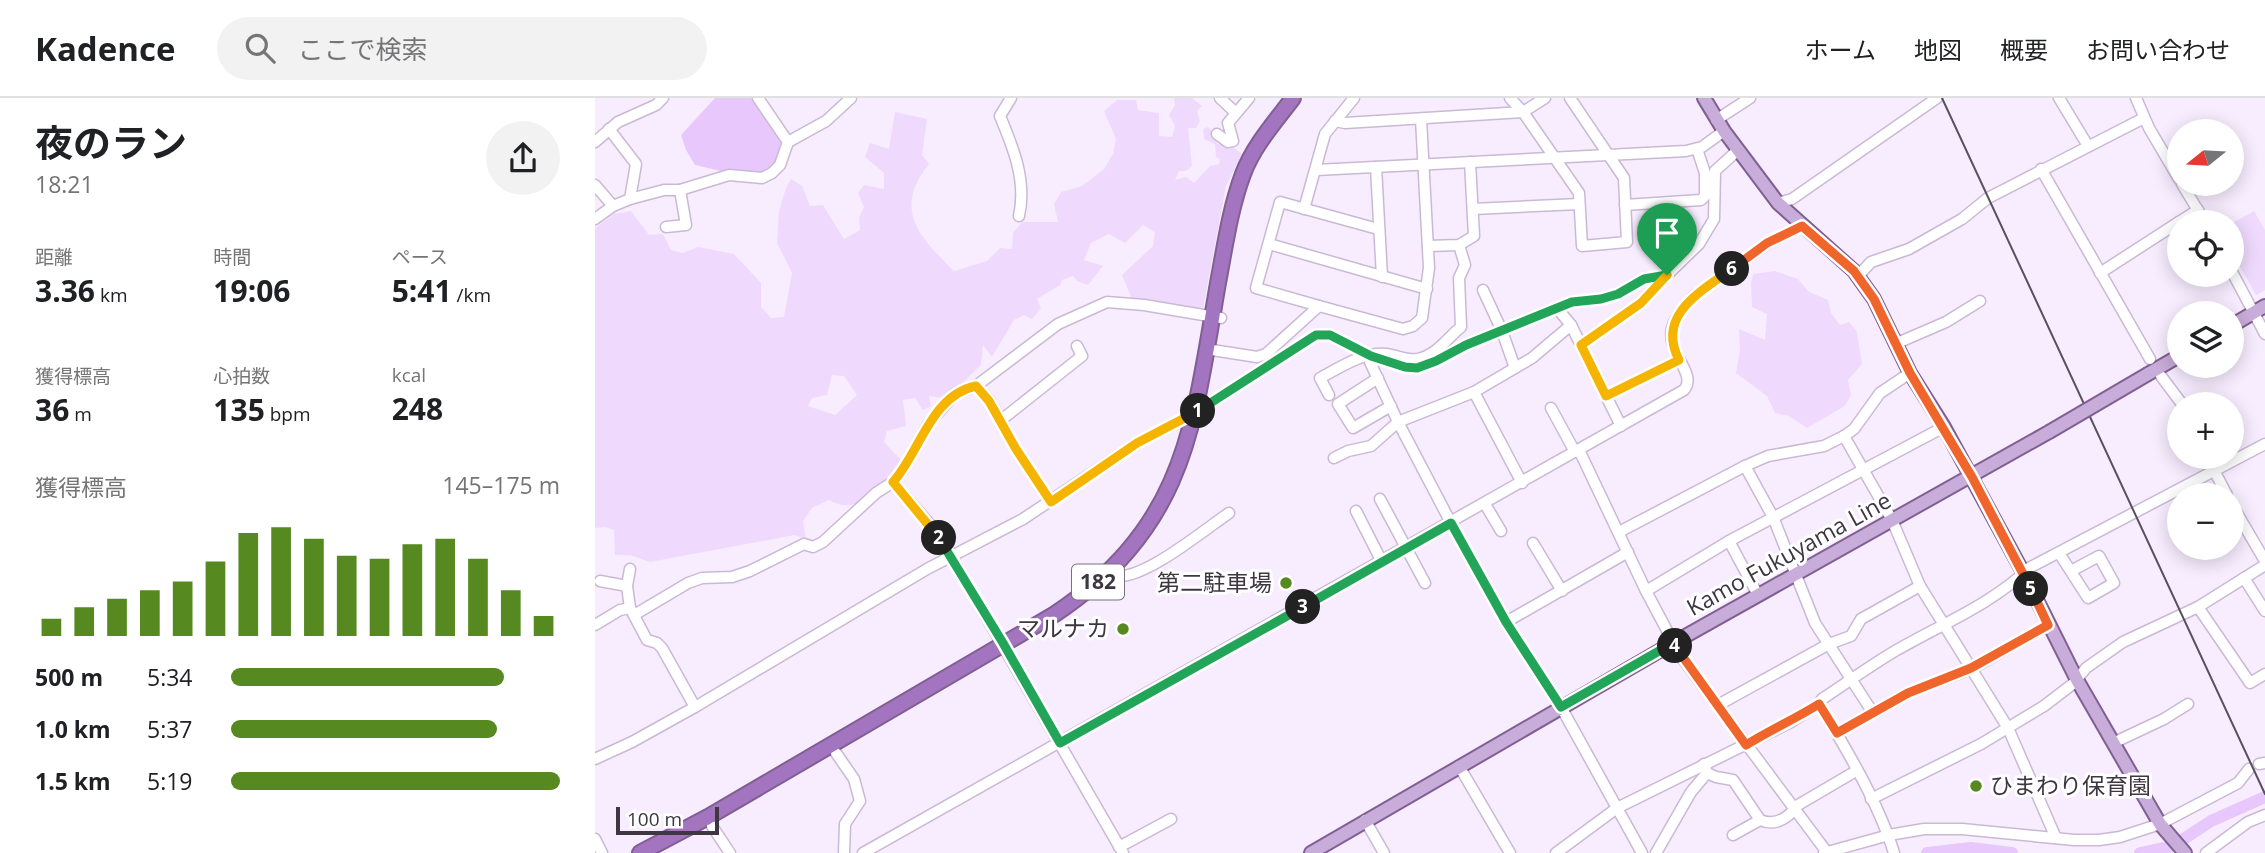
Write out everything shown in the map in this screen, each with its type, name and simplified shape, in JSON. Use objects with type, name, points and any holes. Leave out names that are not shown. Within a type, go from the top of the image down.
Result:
[{"type":"highway","name":"182","points":[[640,853],[1006,647],[1064,619],[1117,576],[1168,510],[1196,445],[1232,209],[1253,154],[1293,98]]},
{"type":"highway","name":"182","points":[[1217,317],[1251,179],[1272,140],[1304,98]]},
{"type":"highway","name":"182","points":[[659,853],[836,753],[1006,647],[1080,597],[1124,556],[1142,534],[1174,479],[1201,409]]},
{"type":"main road","points":[[1703,98],[1720,126],[1778,203],[1830,247],[1858,276],[1874,299],[1910,373],[1944,427],[2024,574],[2077,680],[2162,826],[2185,853]]},
{"type":"main road","points":[[2244,318],[2260,309]]},
{"type":"main road","name":"Kamo Fukuyama Line","points":[[1311,853],[1561,707],[1972,477],[2167,363]]},
{"type":"street","points":[[595,142],[618,122],[656,105],[663,98]]},
{"type":"street","points":[[758,98],[788,142]]},
{"type":"street","points":[[595,219],[613,206],[664,190],[680,190],[729,175],[753,178],[772,173],[780,165],[788,142],[825,121],[851,98]]},
{"type":"street","points":[[1011,98],[1000,116],[1016,155],[1023,201],[1019,216]]},
{"type":"street","points":[[1220,98],[1236,113]]},
{"type":"street","points":[[1217,134],[1228,142],[1233,141],[1228,123],[1249,98]]},
{"type":"street","points":[[1304,209],[1325,134],[1354,98]]},
{"type":"street","points":[[1510,98],[1523,112],[1579,193],[1583,246],[1627,242],[1624,178],[1570,98]]},
{"type":"street","points":[[1335,121],[1422,119],[1523,112],[1545,98]]},
{"type":"street","points":[[1316,170],[1697,149],[1750,98]]},
{"type":"street","points":[[1778,203],[1792,199],[1937,98]]},
{"type":"street","points":[[2059,98],[2088,146]]},
{"type":"street","points":[[2136,98],[2144,118],[2167,157]]},
{"type":"street","points":[[1858,276],[1871,262],[1909,249],[1962,219],[1988,198],[2144,118]]},
{"type":"street","points":[[1378,229],[1280,202],[1256,288],[1403,328],[1413,326],[1422,318],[1430,268],[1422,119]]},
{"type":"street","points":[[609,130],[636,164],[630,199]]},
{"type":"street","points":[[1625,205],[1700,200],[1705,196],[1705,173],[1697,149]]},
{"type":"street","points":[[1581,345],[1641,303],[1699,244],[1714,219],[1715,171],[1738,150]]},
{"type":"street","points":[[1428,246],[1459,245],[1474,236],[1470,162]]},
{"type":"street","points":[[1376,167],[1383,277]]},
{"type":"street","points":[[2041,169],[2150,359]]},
{"type":"street","points":[[595,185],[613,206]]},
{"type":"street","points":[[666,227],[686,225],[680,190]]},
{"type":"street","points":[[2189,196],[2198,210]]},
{"type":"street","points":[[1473,209],[1579,204]]},
{"type":"street","points":[[863,853],[1684,390],[1689,384],[1689,378],[1671,338],[1675,321],[1694,296],[1767,243],[1802,226]]},
{"type":"street","points":[[2100,273],[2167,230]]},
{"type":"street","points":[[1269,244],[1427,289]]},
{"type":"street","points":[[1329,395],[1320,378],[1362,356],[1384,354],[1416,360],[1437,352],[1448,337],[1461,327],[1459,278],[1465,265],[1459,245]]},
{"type":"street","points":[[595,759],[695,707],[951,556],[1051,502],[1137,443],[1242,385],[1316,335],[1330,335],[1371,356],[1417,368],[1572,302],[1601,299],[1618,294],[1644,279],[1667,275]]},
{"type":"street","points":[[2244,287],[2260,309],[2265,334]]},
{"type":"street","points":[[1483,290],[1502,331],[1514,368]]},
{"type":"street","points":[[1895,344],[1946,322],[1980,301]]},
{"type":"street","points":[[595,625],[620,610],[632,612],[688,583],[702,578],[732,577],[750,571],[783,552],[804,544],[813,547],[823,542],[876,493],[893,482],[912,457],[929,423],[955,394],[976,386],[1058,324],[1108,302],[1144,304],[1217,317]]},
{"type":"street","points":[[1211,350],[1257,357],[1266,354],[1319,306]]},
{"type":"street","points":[[1557,308],[1571,325],[1621,426]]},
{"type":"street","points":[[1334,458],[1348,451],[1371,446],[1398,422],[1474,392],[1532,358],[1571,325]]},
{"type":"street","points":[[1000,421],[1082,356],[1077,346]]},
{"type":"street","points":[[1371,356],[1370,362],[1398,422],[1451,523],[1506,622],[1561,707],[1642,853]]},
{"type":"street","points":[[1606,396],[1679,360]]},
{"type":"street","points":[[1619,532],[1768,456],[1824,446],[1844,436],[1854,429],[1880,393],[1910,373]]},
{"type":"street","points":[[2161,376],[2173,392]]},
{"type":"street","points":[[1378,379],[1338,404],[1353,428],[1391,406]]},
{"type":"street","points":[[976,386],[989,401],[1051,502]]},
{"type":"street","points":[[1474,392],[1522,483]]},
{"type":"street","points":[[1551,408],[1577,451],[1673,643],[1825,852],[1924,829],[1962,829],[2099,840],[2120,837],[2162,826],[2238,783],[2249,769]]},
{"type":"street","points":[[1646,591],[1729,541],[1944,427]]},
{"type":"street","points":[[1844,436],[1892,520],[1920,586],[2008,728],[2056,838]]},
{"type":"street","points":[[1556,853],[1617,808],[1705,768],[1766,732],[1791,722],[1819,704],[1822,699],[1895,652],[1944,625],[2024,574],[2029,568],[2265,443]]},
{"type":"street","points":[[1745,466],[1773,517],[1815,623],[1873,713]]},
{"type":"street","points":[[2214,471],[2220,483]]},
{"type":"street","points":[[893,482],[933,528],[951,556],[1121,850],[1171,819]]},
{"type":"street","points":[[1380,499],[1425,583]]},
{"type":"street","points":[[1485,504],[1501,531]]},
{"type":"street","points":[[1356,512],[1382,562]]},
{"type":"street","points":[[1117,576],[1127,577],[1166,557],[1229,513]]},
{"type":"street","points":[[1871,799],[2008,728],[2044,706],[2077,680],[2086,668],[2123,642],[2198,607],[2265,563],[2244,526]]},
{"type":"street","points":[[1729,541],[1758,595]]},
{"type":"street","points":[[1533,542],[1562,591]]},
{"type":"street","points":[[1506,622],[1628,552]]},
{"type":"street","points":[[2059,553],[2088,598],[2114,583],[2099,556],[2071,571]]},
{"type":"street","points":[[630,569],[627,586],[632,612],[647,640],[662,648],[695,707]]},
{"type":"street","points":[[2244,578],[2265,611]]},
{"type":"street","points":[[600,581],[627,586]]},
{"type":"street","points":[[1718,705],[1829,643],[1851,636],[1861,619],[1920,586]]},
{"type":"street","points":[[2198,607],[2250,683],[2265,674]]},
{"type":"street","points":[[1837,733],[1908,693],[1971,668],[2048,625]]},
{"type":"street","points":[[1819,704],[1871,799],[1894,853]]},
{"type":"street","points":[[2113,743],[2164,719],[2188,704]]},
{"type":"street","points":[[836,753],[854,779],[860,801],[845,824],[844,853]]},
{"type":"street","points":[[1459,766],[1510,853]]},
{"type":"street","points":[[1705,768],[1716,777],[1733,780],[1760,820],[1767,823],[1779,821],[1792,813],[1798,804],[1856,771]]},
{"type":"street","points":[[1655,853],[1705,768]]},
{"type":"street","points":[[2206,853],[2248,822],[2265,815]]},
{"type":"street","points":[[1365,820],[1384,853]]},
{"type":"street","points":[[1733,835],[1760,820]]},
{"type":"street","points":[[712,825],[730,853]]},
{"type":"street","points":[[595,839],[602,853]]},
{"type":"shaded area","points":[[715,98],[753,98],[774,125],[782,141],[781,154],[771,168],[751,174],[739,174],[695,165],[681,135]]},
{"type":"shaded area","points":[[1174,98],[1192,98],[1202,106],[1197,111],[1200,121],[1196,128],[1188,128],[1192,166],[1186,171],[1179,171],[1175,180],[1186,177],[1194,183],[1210,166],[1219,164],[1215,144],[1204,139],[1203,129],[1208,127],[1215,134],[1217,144],[1229,144],[1242,154],[1226,186],[1203,309],[1134,304],[1122,275],[1153,246],[1155,232],[1143,225],[1125,243],[1109,234],[1091,243],[1084,260],[1103,266],[1088,285],[1077,281],[1073,276],[1062,280],[1060,285],[1037,299],[1041,308],[1032,319],[1024,315],[1014,320],[992,357],[983,345],[981,365],[943,398],[929,396],[931,406],[923,410],[915,398],[903,400],[906,426],[887,431],[884,442],[904,463],[881,489],[861,502],[851,505],[829,500],[812,508],[803,521],[806,540],[795,535],[650,562],[630,555],[615,555],[614,530],[595,528],[595,228],[614,214],[631,211],[649,235],[663,234],[671,250],[683,253],[698,247],[734,254],[761,283],[761,307],[771,318],[784,317],[792,273],[777,243],[779,211],[786,188],[791,179],[802,186],[810,206],[823,205],[844,239],[860,230],[859,218],[864,207],[858,193],[864,185],[884,189],[884,173],[865,157],[870,143],[889,149],[895,112],[927,119],[922,155],[929,164],[918,180],[912,209],[921,234],[954,271],[987,261],[1000,248],[1012,249],[1013,233],[1022,222],[1058,222],[1054,204],[1061,192],[1082,186],[1104,169],[1113,154],[1116,139],[1104,111],[1117,100],[1136,100],[1138,110],[1159,113],[1159,136],[1172,137],[1175,126],[1169,115],[1175,105]],"holes":[[[832,375],[844,376],[857,395],[835,415],[808,406],[812,398],[827,395]]]},
{"type":"shaded area","points":[[2254,211],[2265,230],[2265,290],[2256,295],[2244,274],[2244,217]]},
{"type":"shaded area","points":[[1775,271],[1798,279],[1809,292],[1828,300],[1831,313],[1840,325],[1849,322],[1857,332],[1862,364],[1848,380],[1851,395],[1845,406],[1807,428],[1789,416],[1775,413],[1767,396],[1736,373],[1740,350],[1739,329],[1765,340],[1767,314],[1752,307],[1753,274]]},
{"type":"waterway","points":[[2140,853],[2173,846],[2211,821],[2265,797]]},
{"type":"waterway","points":[[1927,853],[1971,848],[2012,853]]},
{"type":"railway","points":[[1942,98],[2265,794]]},
{"type":"place","name":"第二駐車場","points":[[1286,583]]},
{"type":"place","name":"マルナカ","points":[[1123,629]]},
{"type":"place","name":"ひまわり保育園","points":[[1976,786]]},
{"type":"route","points":[[1802,226],[1830,247],[1858,276],[1874,299],[1910,373],[1972,477],[2048,625],[1971,668],[1908,693],[1837,733],[1819,704],[1746,745],[1673,643],[1561,707],[1506,622],[1451,523],[1060,743],[951,556],[933,528],[893,482],[912,457],[929,423],[955,394],[968,387],[976,386],[989,401],[1016,449],[1051,502],[1137,443],[1196,413],[1316,335],[1330,335],[1371,356],[1417,368],[1572,302],[1601,299],[1618,294],[1644,279],[1667,275],[1641,303],[1581,345],[1606,396],[1679,360],[1671,338],[1675,321],[1685,306],[1694,296],[1767,243],[1802,226]]}]
